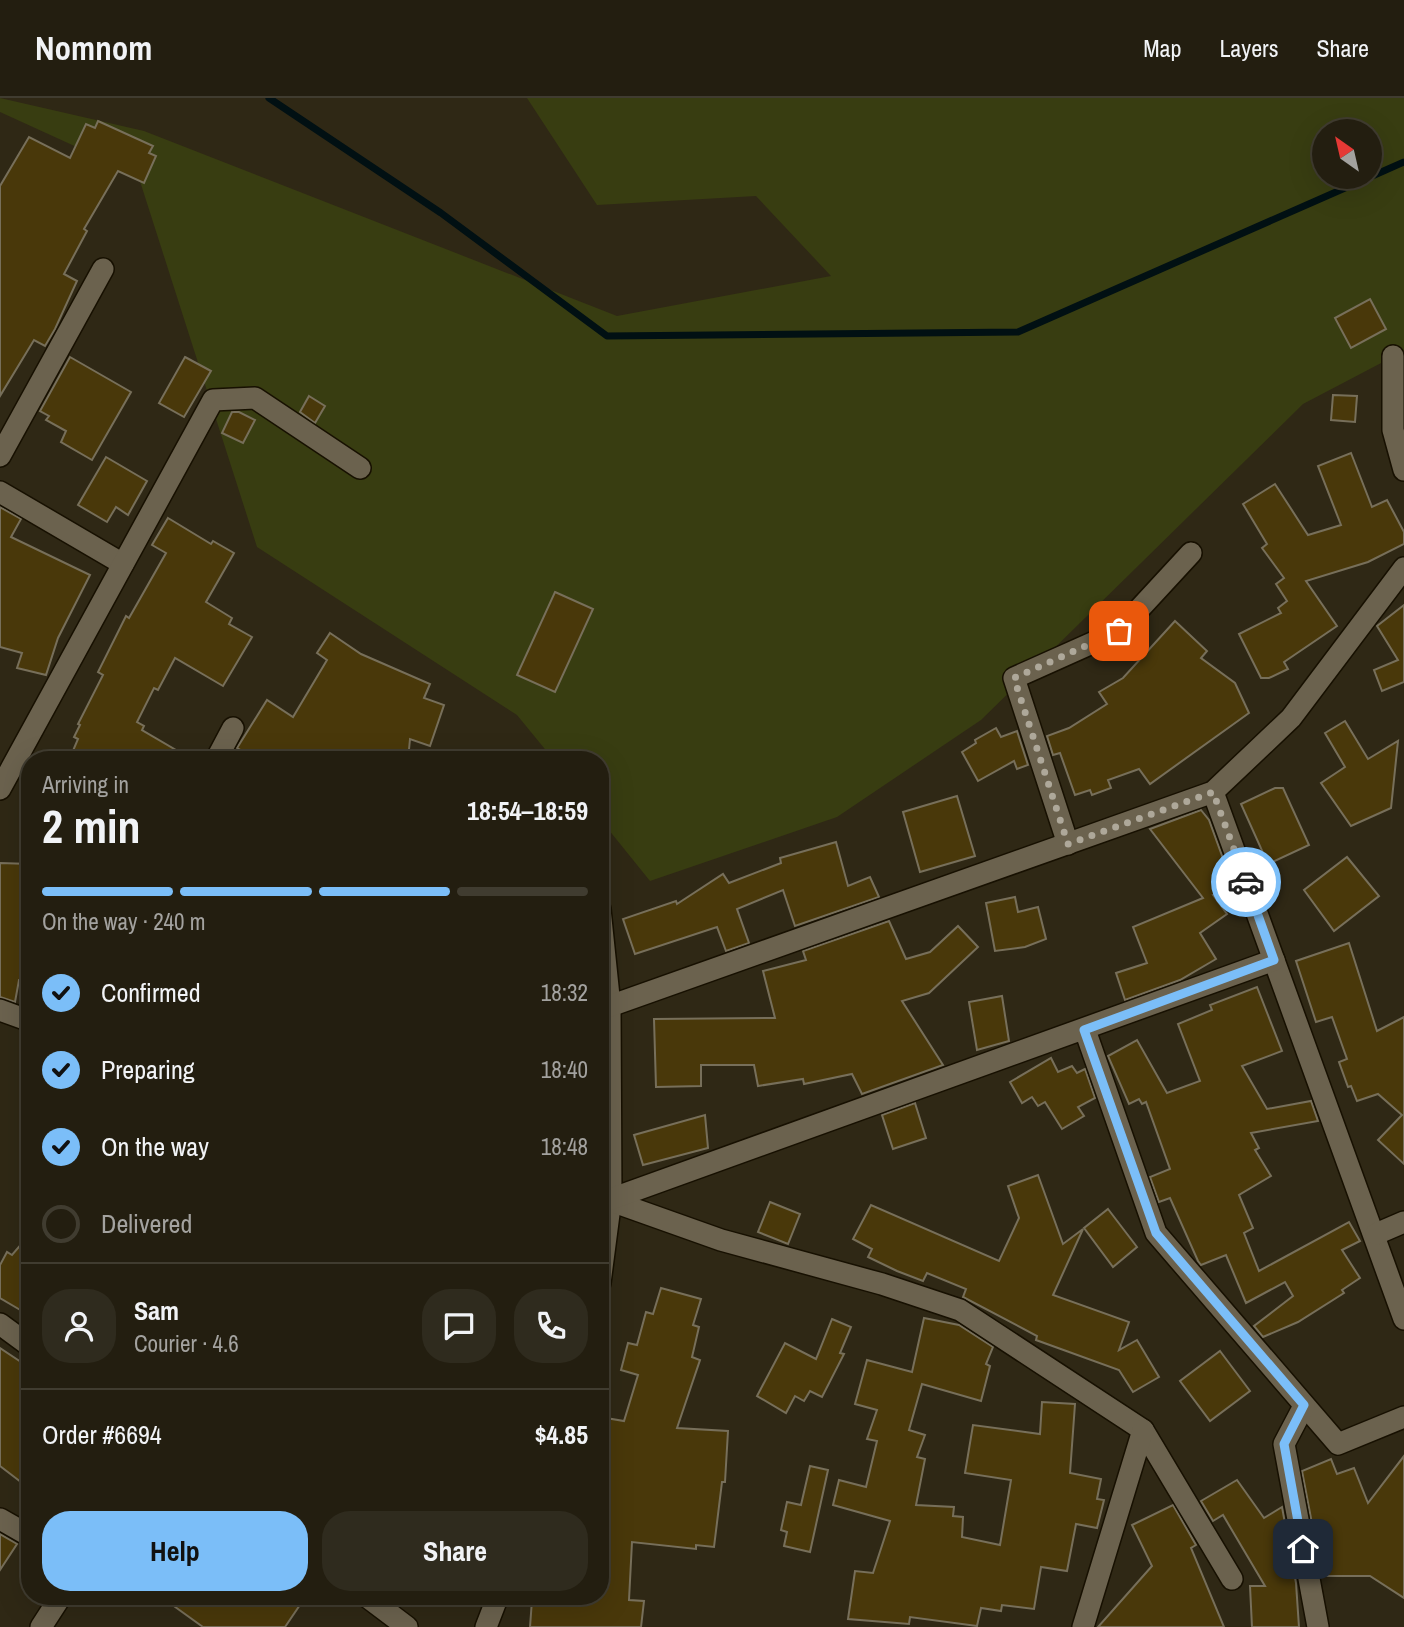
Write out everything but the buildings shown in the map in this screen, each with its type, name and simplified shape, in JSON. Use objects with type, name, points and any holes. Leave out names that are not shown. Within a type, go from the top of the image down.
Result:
[{"type":"street","points":[[0,456],[103,269]]},
{"type":"street","points":[[1393,356],[1393,430],[1404,470]]},
{"type":"street","points":[[0,789],[214,400],[256,398],[360,468]]},
{"type":"street","points":[[0,492],[124,564]]},
{"type":"street","points":[[1068,844],[1014,678],[1119,631],[1191,553]]},
{"type":"street","points":[[610,1006],[1213,792],[1291,718],[1404,568]]},
{"type":"street","points":[[221,751],[233,728]]},
{"type":"street","points":[[1213,792],[1376,1234],[1404,1319]]},
{"type":"street","points":[[609,1197],[1084,1030],[1274,960]]},
{"type":"street","points":[[609,996],[609,1054]]},
{"type":"street","points":[[0,1010],[21,1018]]},
{"type":"street","points":[[1084,1030],[1156,1233],[1338,1444],[1404,1417]]},
{"type":"street","points":[[609,1199],[721,1241],[882,1284],[960,1310],[1143,1430],[1232,1579]]},
{"type":"street","points":[[1376,1234],[1404,1222]]},
{"type":"street","points":[[0,1324],[21,1339]]},
{"type":"street","points":[[1304,1405],[1284,1444],[1318,1627]]},
{"type":"street","points":[[1083,1627],[1143,1430]]},
{"type":"street","points":[[0,1519],[21,1531]]},
{"type":"street","points":[[41,1627],[55,1605]]},
{"type":"street","points":[[378,1605],[407,1627]]},
{"type":"street","points":[[486,1627],[495,1605]]},
{"type":"green space","points":[[0,98],[144,131],[617,316],[831,276],[756,196],[597,205],[527,98],[1404,98],[1404,351],[1303,404],[981,720],[837,817],[650,881],[609,830],[609,751],[546,751],[517,715],[257,547],[138,175],[0,112]]},
{"type":"waterway","points":[[269,98],[441,213],[607,336],[1018,332],[1343,189]]},
{"type":"waterway","points":[[1382,172],[1404,162]]},
{"type":"way so far","points":[[1119,631],[1014,678],[1068,844],[1213,792],[1246,882]]},
{"type":"route","points":[[1246,882],[1274,960],[1084,1030],[1156,1233],[1304,1405],[1284,1444],[1303,1549]]}]
